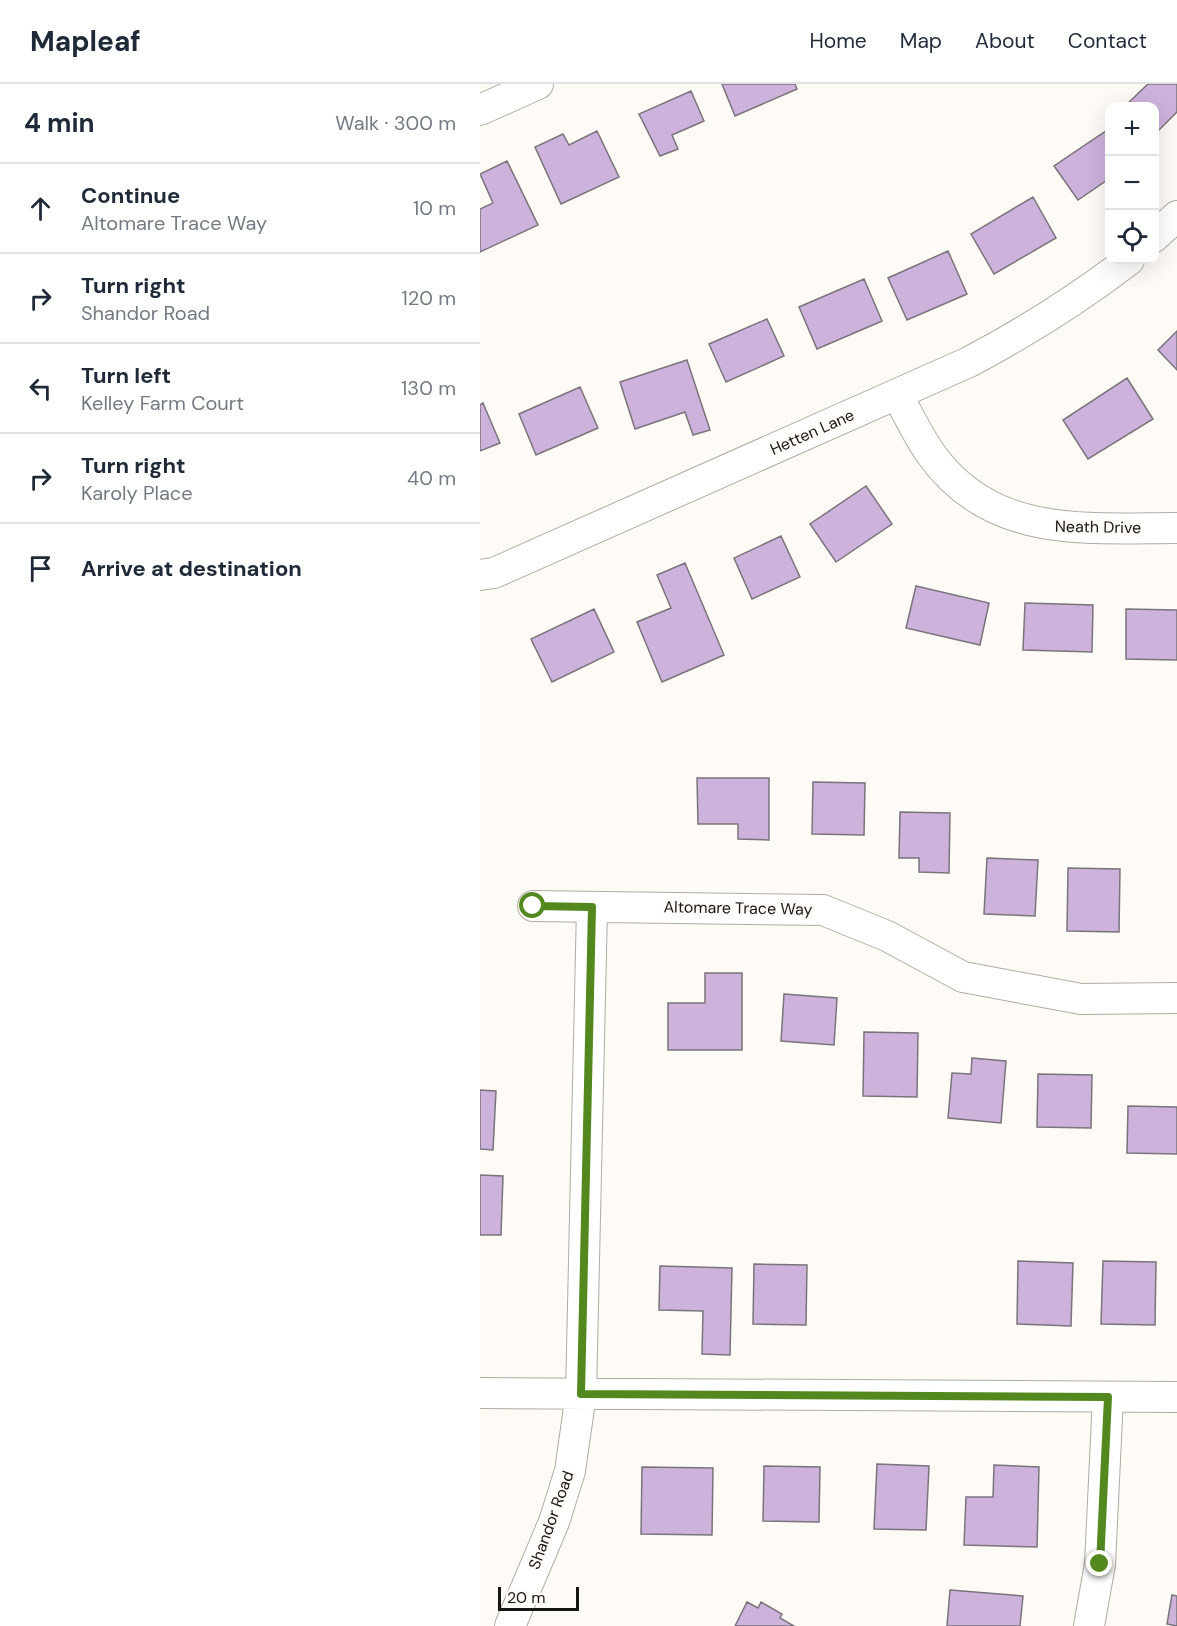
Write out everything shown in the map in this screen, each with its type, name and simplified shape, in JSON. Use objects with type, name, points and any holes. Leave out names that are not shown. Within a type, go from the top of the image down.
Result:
[{"type":"street","points":[[480,110],[537,84]]},
{"type":"street","points":[[1159,233],[1177,216]]},
{"type":"street","name":"Hetten Lane","points":[[480,575],[494,573],[897,394],[1020,336],[1080,297],[1124,264]]},
{"type":"street","name":"Neath Drive","points":[[897,394],[930,454],[953,480],[980,501],[1011,516],[1043,525],[1071,528],[1177,528]]},
{"type":"street","name":"Altomare Trace Way","points":[[533,906],[823,910],[887,936],[963,977],[1081,999],[1177,998]]},
{"type":"street","name":"Shandor Road","points":[[514,1624],[554,1522],[570,1471],[581,1394],[592,907]]},
{"type":"street","points":[[480,1393],[1177,1397]]},
{"type":"street","points":[[1089,1626],[1100,1564],[1108,1397]]},
{"type":"building","points":[[722,84],[795,84],[797,89],[735,116]]},
{"type":"building","points":[[1148,84],[1177,84],[1177,112],[1159,130],[1159,102],[1129,102]]},
{"type":"building","points":[[691,91],[704,121],[672,135],[678,149],[660,156],[639,114]]},
{"type":"building","points":[[597,131],[619,177],[561,204],[535,147],[563,134],[569,145]]},
{"type":"building","points":[[1105,132],[1105,181],[1078,200],[1054,166]]},
{"type":"building","points":[[507,161],[538,225],[480,252],[480,209],[493,203],[480,174]]},
{"type":"building","points":[[1033,197],[1056,238],[994,274],[971,234]]},
{"type":"building","points":[[948,251],[967,294],[907,320],[888,278]]},
{"type":"building","points":[[864,279],[882,321],[817,349],[799,307]]},
{"type":"building","points":[[767,319],[784,356],[726,382],[709,344]]},
{"type":"building","points":[[1177,331],[1177,370],[1158,350]]},
{"type":"building","points":[[687,360],[710,430],[693,435],[685,412],[635,429],[620,382]]},
{"type":"building","points":[[1127,378],[1153,419],[1088,459],[1063,420]]},
{"type":"building","points":[[580,387],[598,428],[536,455],[519,414]]},
{"type":"building","points":[[483,403],[500,443],[480,451],[480,405]]},
{"type":"building","points":[[866,486],[892,524],[836,562],[810,524]]},
{"type":"building","points":[[781,536],[800,577],[752,599],[734,558]]},
{"type":"building","points":[[685,563],[724,655],[662,682],[637,622],[671,608],[657,575]]},
{"type":"building","points":[[916,586],[989,603],[980,645],[906,628]]},
{"type":"building","points":[[1025,603],[1093,605],[1092,652],[1023,650]]},
{"type":"building","points":[[594,609],[614,652],[552,682],[531,639]]},
{"type":"building","points":[[1126,609],[1177,610],[1177,660],[1126,659]]},
{"type":"building","points":[[697,778],[769,778],[769,840],[738,839],[738,824],[698,824]]},
{"type":"building","points":[[813,782],[865,783],[864,835],[812,834]]},
{"type":"building","points":[[900,812],[950,813],[949,873],[919,872],[919,858],[899,858]]},
{"type":"building","points":[[987,858],[1038,860],[1035,916],[984,914]]},
{"type":"building","points":[[1068,868],[1120,869],[1119,932],[1067,931]]},
{"type":"building","points":[[705,973],[742,973],[742,1050],[668,1050],[668,1003],[705,1003]]},
{"type":"building","points":[[784,994],[837,998],[834,1045],[781,1041]]},
{"type":"building","points":[[864,1032],[918,1033],[917,1097],[863,1096]]},
{"type":"building","points":[[972,1058],[1006,1061],[1001,1123],[948,1118],[952,1073],[971,1074]]},
{"type":"building","points":[[1038,1074],[1092,1075],[1091,1128],[1037,1127]]},
{"type":"building","points":[[480,1090],[496,1091],[493,1150],[480,1149]]},
{"type":"building","points":[[1128,1106],[1177,1107],[1177,1154],[1127,1153]]},
{"type":"building","points":[[480,1175],[503,1176],[501,1235],[480,1235]]},
{"type":"building","points":[[1018,1261],[1073,1263],[1071,1326],[1017,1324]]},
{"type":"building","points":[[1103,1261],[1156,1262],[1155,1325],[1101,1324]]},
{"type":"building","points":[[754,1264],[807,1265],[806,1325],[753,1324]]},
{"type":"building","points":[[660,1266],[732,1268],[730,1355],[702,1354],[703,1311],[659,1310]]},
{"type":"building","points":[[877,1464],[929,1466],[926,1530],[874,1529]]},
{"type":"building","points":[[994,1465],[1039,1467],[1037,1547],[964,1545],[966,1497],[993,1497]]},
{"type":"building","points":[[764,1466],[820,1467],[819,1522],[763,1521]]},
{"type":"building","points":[[642,1467],[713,1468],[712,1535],[641,1534]]},
{"type":"building","points":[[950,1590],[1023,1596],[1020,1626],[947,1626]]},
{"type":"building","points":[[1172,1595],[1177,1596],[1177,1626],[1167,1624]]},
{"type":"building","points":[[747,1602],[758,1608],[761,1602],[782,1614],[780,1618],[794,1626],[735,1626]]},
{"type":"route","points":[[533,906],[592,907],[581,1394],[1108,1397],[1100,1564]]}]
